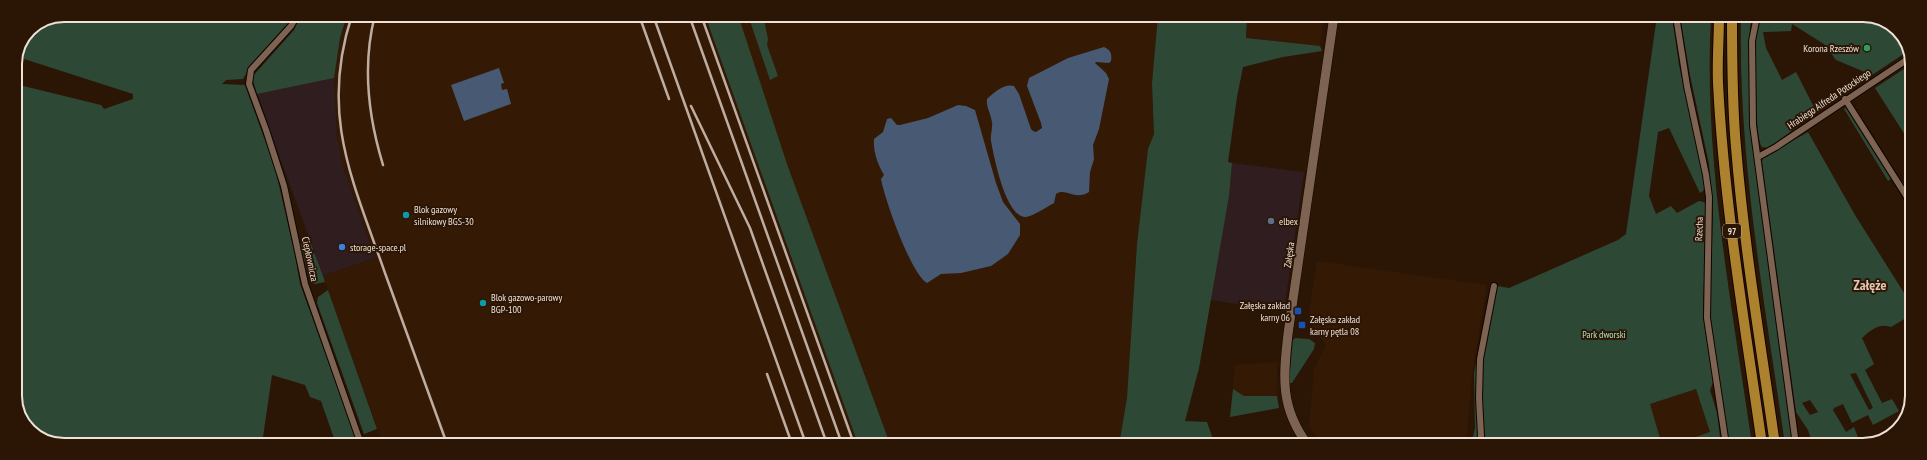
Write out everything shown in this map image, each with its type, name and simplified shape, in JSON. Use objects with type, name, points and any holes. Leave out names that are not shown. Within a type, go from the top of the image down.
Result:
[{"type":"main road","name":"97","points":[[1719,22],[1718,81],[1721,132],[1730,214],[1761,438]]},
{"type":"main road","name":"97","points":[[1732,22],[1732,93],[1736,147],[1744,222],[1774,438]]},
{"type":"street","name":"Ciepłownicza","points":[[293,22],[256,65],[249,75],[249,84],[284,186],[305,284],[360,438]]},
{"type":"street","name":"Załęska","points":[[1303,438],[1297,430],[1288,409],[1284,378],[1333,22]]},
{"type":"street","name":"Rzecha","points":[[1677,22],[1687,86],[1706,175],[1709,197],[1707,318],[1725,438]]},
{"type":"street","points":[[1756,22],[1752,41],[1751,86],[1753,125],[1795,438]]},
{"type":"street","name":"Hrabiego Alfreda Potockiego","points":[[1758,157],[1776,147],[1905,61]]},
{"type":"street","points":[[1845,100],[1905,194]]},
{"type":"street","points":[[1480,438],[1482,429],[1479,398],[1480,359],[1494,286]]},
{"type":"shaded area","points":[[345,22],[1157,22],[1152,83],[1154,134],[1148,149],[1137,244],[1127,398],[1120,438],[381,438],[323,276],[375,258],[343,167],[337,136],[334,78],[340,38]]},
{"type":"shaded area","points":[[1247,22],[1323,22],[1320,46],[1246,38]]},
{"type":"shaded area","points":[[334,78],[337,136],[343,166],[375,258],[323,276],[257,94]]},
{"type":"shaded area","points":[[1232,163],[1304,172],[1284,311],[1210,300],[1229,196]]},
{"type":"shaded area","points":[[1317,261],[1487,285],[1472,374],[1467,438],[1318,438],[1309,426],[1314,370],[1326,345],[1308,318]]},
{"type":"shaded area","points":[[1277,362],[1277,396],[1244,396],[1233,389],[1235,365]]},
{"type":"shaded area","points":[[1696,389],[1710,433],[1695,438],[1660,438],[1650,404]]},
{"type":"green space","points":[[64,22],[289,22],[252,63],[243,79],[226,80],[222,84],[245,85],[275,168],[295,255],[300,284],[356,438],[334,438],[321,401],[310,397],[305,385],[272,375],[263,438],[64,438],[50,436],[32,424],[25,412],[22,399],[22,86],[101,105],[104,109],[133,99],[133,94],[23,58],[25,48],[29,40],[40,29],[48,25]]},
{"type":"green space","points":[[298,22],[345,22],[340,38],[334,78],[257,94],[252,77],[294,30]]},
{"type":"green space","points":[[707,22],[740,22],[788,167],[888,438],[856,438]]},
{"type":"green space","points":[[750,22],[764,22],[768,39],[767,45],[778,76],[770,80]]},
{"type":"green space","points":[[1157,22],[1247,22],[1246,38],[1320,46],[1322,51],[1283,57],[1243,67],[1237,97],[1228,162],[1232,163],[1229,196],[1199,368],[1185,421],[1207,422],[1213,438],[1120,438],[1127,398],[1137,244],[1148,149],[1154,134],[1152,83]]},
{"type":"green space","name":"Park dworski","points":[[1656,22],[1673,22],[1679,65],[1705,186],[1703,191],[1700,193],[1669,128],[1658,132],[1649,196],[1656,214],[1671,206],[1677,213],[1699,201],[1704,202],[1706,206],[1703,316],[1713,382],[1710,390],[1717,413],[1720,438],[1693,438],[1710,432],[1696,389],[1650,404],[1660,438],[1473,438],[1475,428],[1474,373],[1492,285],[1509,288],[1618,240],[1626,234]]},
{"type":"green space","points":[[1681,22],[1711,22],[1711,123],[1715,177],[1728,285],[1751,438],[1728,438],[1710,313],[1713,209],[1709,164],[1690,75]]},
{"type":"green space","points":[[1741,22],[1751,22],[1749,65],[1752,142],[1792,438],[1784,438],[1761,285],[1748,178],[1741,70]]},
{"type":"green space","points":[[1758,22],[1872,23],[1877,24],[1895,36],[1904,54],[1872,75],[1836,60],[1824,44],[1792,24],[1791,31],[1763,32],[1766,48],[1782,80],[1796,72],[1816,111],[1815,114],[1768,148],[1762,147],[1756,114],[1755,40]]},
{"type":"green space","points":[[1905,68],[1905,135],[1875,88]]},
{"type":"green space","points":[[1847,106],[1892,178],[1888,181],[1844,109]]},
{"type":"green space","points":[[1808,132],[1855,215],[1905,294],[1905,319],[1891,327],[1883,326],[1875,328],[1862,338],[1874,364],[1865,370],[1882,403],[1892,399],[1899,411],[1873,425],[1868,415],[1852,423],[1843,404],[1834,408],[1833,410],[1846,432],[1854,427],[1858,438],[1811,438],[1808,430],[1796,412],[1762,162],[1763,158]],"holes":[[[1856,373],[1873,408],[1869,410],[1850,374]],[[1810,400],[1818,412],[1810,415],[1802,403]]]},
{"type":"green space","points":[[308,236],[325,282],[315,284],[310,282],[300,244]]},
{"type":"green space","points":[[328,290],[377,429],[364,434],[317,303],[318,297]]},
{"type":"green space","points":[[1295,338],[1309,339],[1315,343],[1314,349],[1292,383],[1289,383],[1293,340]]},
{"type":"green space","points":[[1233,389],[1244,396],[1277,396],[1279,408],[1230,417]]},
{"type":"water","points":[[1104,47],[1110,51],[1111,61],[1109,63],[1095,63],[1106,73],[1109,79],[1099,129],[1093,145],[1094,159],[1090,172],[1089,192],[1075,195],[1059,192],[1056,194],[1054,203],[1035,214],[1024,217],[1017,214],[1006,196],[995,159],[991,141],[992,122],[987,105],[987,99],[1003,87],[1011,85],[1014,86],[1019,94],[1031,129],[1036,132],[1042,128],[1027,86],[1029,78],[1068,58]]},
{"type":"water","points":[[499,68],[504,83],[501,84],[502,90],[507,89],[511,104],[464,121],[451,85]]},
{"type":"water","points":[[958,105],[966,106],[975,110],[996,183],[1003,202],[1020,224],[1020,235],[1008,254],[991,266],[961,273],[941,274],[927,283],[921,277],[906,252],[893,219],[883,189],[881,179],[884,175],[876,158],[874,139],[883,132],[887,119],[891,118],[897,125],[900,125],[928,118]]},
{"type":"railway","points":[[350,22],[343,51],[339,85],[340,116],[344,147],[362,208],[445,438]]},
{"type":"railway","points":[[374,22],[369,53],[368,90],[370,109],[383,165]]},
{"type":"railway","points":[[642,22],[669,99]]},
{"type":"railway","points":[[655,22],[804,438]]},
{"type":"railway","points":[[691,22],[840,438]]},
{"type":"railway","points":[[703,22],[852,438]]},
{"type":"railway","points":[[691,106],[750,228],[825,438]]},
{"type":"railway","points":[[767,374],[790,438]]},
{"type":"place","name":"Korona Rzeszów","points":[[1867,48]]},
{"type":"place","name":"Blok gazowy silnikowy BGS-30","points":[[406,215]]},
{"type":"place","name":"elbex","points":[[1271,221]]},
{"type":"place","name":"storage-space.pl","points":[[342,247]]},
{"type":"place","name":"Blok gazowo-parowy BGP-100","points":[[483,303]]},
{"type":"place","name":"Załęska zakład karny 06","points":[[1298,311]]},
{"type":"place","name":"Załęska zakład karny pętla 08","points":[[1302,325]]},
{"type":"district","name":"Załęże","points":[[1870,285]]}]
